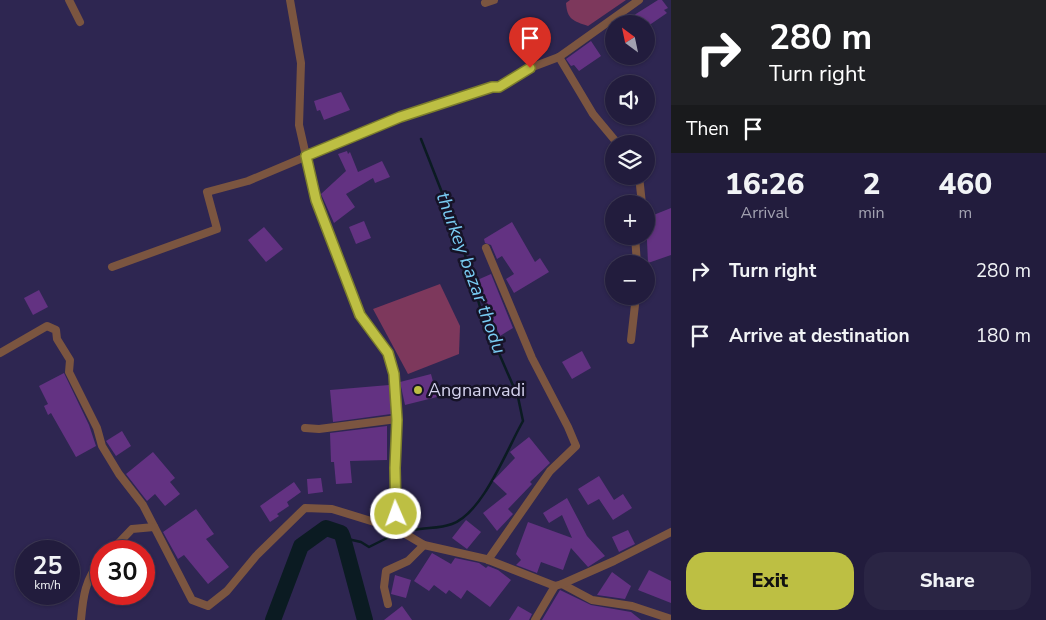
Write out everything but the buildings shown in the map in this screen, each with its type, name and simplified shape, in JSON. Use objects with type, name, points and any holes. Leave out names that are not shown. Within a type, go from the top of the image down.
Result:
[{"type":"street","points":[[69,0],[80,22]]},
{"type":"street","points":[[290,0],[301,63],[299,125],[316,200],[360,315],[388,353],[394,374],[397,420],[395,468],[397,529]]},
{"type":"street","points":[[485,3],[494,0]]},
{"type":"street","points":[[112,267],[217,229],[207,192],[248,181],[400,117],[492,87],[499,87],[530,68],[559,57],[640,0]]},
{"type":"street","points":[[559,57],[594,114],[611,135]]},
{"type":"street","points":[[486,248],[532,358],[576,446],[550,471],[488,560]]},
{"type":"street","points":[[631,340],[635,305]]},
{"type":"street","points":[[0,353],[47,326],[56,330],[57,339],[70,360],[69,372],[97,428],[102,446],[118,474],[143,505],[192,600],[208,606],[226,591],[256,556],[305,508],[332,509],[397,529],[424,545],[488,560],[559,585],[592,600],[632,606],[671,619]]},
{"type":"street","points":[[305,428],[319,429],[397,420]]},
{"type":"street","points":[[122,540],[132,529],[154,527]]},
{"type":"street","points":[[535,620],[559,585],[614,561],[671,532]]},
{"type":"street","points":[[388,604],[384,587],[386,572],[408,561],[424,545]]},
{"type":"street","points":[[82,620],[83,594],[90,576]]},
{"type":"shaded area","points":[[570,0],[626,0],[588,26],[575,21],[569,16],[566,3]]},
{"type":"shaded area","points":[[440,284],[460,326],[459,354],[408,374],[373,309]]},
{"type":"waterway","name":"thurkey bazar thodu","points":[[413,530],[442,527],[463,518],[484,494],[523,421],[518,397],[482,314],[461,241],[421,139]]},
{"type":"waterway","points":[[273,620],[301,546],[326,528],[341,533],[365,620]]},
{"type":"waterway","name":"thurkey bazar thodu","points":[[343,538],[361,542],[369,547],[393,535]]},
{"type":"place","name":"Angnanvadi","points":[[418,390]]},
{"type":"route","points":[[396,514],[397,420],[394,374],[388,353],[360,315],[316,200],[306,156],[400,117],[492,87],[499,87],[530,68]]}]
